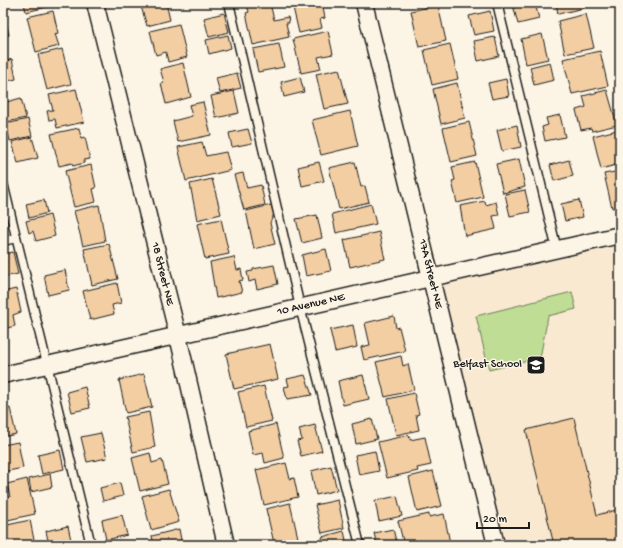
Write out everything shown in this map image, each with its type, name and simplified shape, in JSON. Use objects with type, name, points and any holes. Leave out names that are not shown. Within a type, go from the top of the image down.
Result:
[{"type":"street","name":"18 Street NE","points":[[96,3],[178,336],[226,545]]},
{"type":"street","name":"17A Street NE","points":[[364,3],[496,545]]},
{"type":"street","name":"10 Avenue NE","points":[[3,375],[620,235]]},
{"type":"lane","points":[[229,3],[300,307],[360,545]]},
{"type":"lane","points":[[497,3],[557,250]]},
{"type":"lane","points":[[3,183],[49,365],[91,545]]},
{"type":"lane","points":[[3,241],[16,238]]},
{"type":"shaded area","name":"Belfast School","points":[[620,235],[620,545],[496,545],[431,278]]},
{"type":"green space","points":[[572,292],[576,309],[548,316],[540,358],[489,370],[476,316]]},
{"type":"building","points":[[24,3],[50,3],[51,6],[26,12]]},
{"type":"building","points":[[140,3],[166,3],[170,20],[147,26]]},
{"type":"building","points":[[256,3],[270,3],[274,20],[288,17],[289,23],[286,23],[289,37],[253,45],[246,13],[249,12],[247,5]]},
{"type":"building","points":[[292,3],[322,3],[325,18],[320,19],[322,28],[299,33]]},
{"type":"building","points":[[535,3],[539,19],[518,24],[513,5]]},
{"type":"building","points":[[556,3],[583,3],[584,8],[558,14]]},
{"type":"building","points":[[438,5],[446,41],[419,47],[411,11]]},
{"type":"building","points":[[53,11],[58,33],[55,34],[59,46],[36,52],[27,17]]},
{"type":"building","points":[[490,11],[494,31],[474,35],[469,16]]},
{"type":"building","points":[[224,13],[229,32],[209,37],[204,18]]},
{"type":"building","points":[[586,14],[594,48],[565,54],[558,21]]},
{"type":"building","points":[[179,24],[187,57],[168,62],[166,52],[156,55],[150,31]]},
{"type":"building","points":[[7,26],[9,35],[3,37],[3,27]]},
{"type":"building","points":[[328,31],[333,54],[318,57],[321,69],[301,73],[293,39]]},
{"type":"building","points":[[542,34],[548,59],[526,64],[521,39]]},
{"type":"building","points":[[228,35],[231,48],[209,54],[206,40]]},
{"type":"building","points":[[495,37],[499,56],[478,61],[474,41]]},
{"type":"building","points":[[279,44],[284,67],[258,72],[253,49]]},
{"type":"building","points":[[450,44],[458,79],[432,85],[424,50]]},
{"type":"building","points":[[62,49],[71,84],[47,90],[38,55]]},
{"type":"building","points":[[600,51],[608,86],[572,94],[563,59]]},
{"type":"building","points":[[12,59],[16,79],[3,82],[3,62]]},
{"type":"building","points":[[550,62],[554,80],[534,85],[530,67]]},
{"type":"building","points":[[183,63],[191,97],[166,104],[161,83],[164,82],[160,69]]},
{"type":"building","points":[[339,69],[348,104],[324,109],[316,74]]},
{"type":"building","points":[[237,73],[241,88],[220,93],[216,78]]},
{"type":"building","points":[[300,77],[304,92],[284,97],[281,82]]},
{"type":"building","points":[[506,79],[509,96],[492,99],[488,83]]},
{"type":"building","points":[[457,83],[465,118],[441,124],[433,89]]},
{"type":"building","points":[[76,89],[84,122],[57,128],[55,119],[49,120],[47,111],[53,110],[49,95]]},
{"type":"building","points":[[607,90],[617,125],[592,131],[591,128],[581,130],[576,110],[586,107],[583,96]]},
{"type":"building","points":[[234,91],[239,113],[216,118],[211,96]]},
{"type":"building","points":[[21,98],[26,118],[6,122],[3,103]]},
{"type":"building","points":[[203,102],[211,135],[178,142],[173,121],[192,116],[189,105]]},
{"type":"building","points":[[350,111],[358,146],[321,155],[312,120]]},
{"type":"building","points":[[560,115],[565,137],[545,141],[542,127],[548,125],[546,118]]},
{"type":"building","points":[[28,119],[32,136],[10,141],[6,124]]},
{"type":"building","points":[[469,122],[477,156],[451,162],[443,128]]},
{"type":"building","points":[[517,125],[521,147],[502,151],[497,130]]},
{"type":"building","points":[[79,128],[81,138],[85,137],[90,159],[84,160],[84,163],[73,166],[72,163],[59,166],[51,134]]},
{"type":"building","points":[[248,129],[252,143],[232,147],[229,133]]},
{"type":"building","points":[[617,130],[620,141],[620,164],[601,169],[593,136]]},
{"type":"building","points":[[32,137],[38,158],[18,163],[12,142]]},
{"type":"building","points":[[202,142],[206,156],[226,152],[231,170],[186,181],[178,147]]},
{"type":"building","points":[[519,159],[525,187],[503,193],[496,164]]},
{"type":"building","points":[[569,160],[573,176],[554,181],[550,165]]},
{"type":"building","points":[[319,162],[324,181],[302,186],[298,167]]},
{"type":"building","points":[[355,162],[361,187],[365,186],[369,202],[339,209],[329,168]]},
{"type":"building","points":[[475,162],[483,197],[457,203],[452,181],[455,180],[452,167]]},
{"type":"building","points":[[91,165],[96,188],[93,189],[96,202],[74,207],[65,171]]},
{"type":"building","points":[[620,171],[620,206],[612,208],[604,174]]},
{"type":"building","points":[[243,173],[247,188],[261,185],[265,205],[244,210],[234,175]]},
{"type":"building","points":[[212,179],[221,214],[197,220],[190,184]]},
{"type":"building","points":[[525,190],[530,212],[510,216],[505,194]]},
{"type":"building","points":[[44,200],[47,213],[29,218],[26,204]]},
{"type":"building","points":[[579,200],[583,217],[565,221],[561,204]]},
{"type":"building","points":[[485,201],[486,205],[496,202],[499,215],[493,216],[496,229],[465,236],[460,206]]},
{"type":"building","points":[[371,204],[376,224],[336,233],[332,214]]},
{"type":"building","points":[[99,205],[105,241],[83,246],[74,211]]},
{"type":"building","points":[[271,205],[274,214],[270,223],[275,244],[254,249],[246,211]]},
{"type":"building","points":[[50,215],[55,236],[36,241],[33,231],[29,233],[26,221]]},
{"type":"building","points":[[317,215],[322,238],[302,243],[296,219]]},
{"type":"building","points":[[221,219],[229,254],[205,259],[197,224]]},
{"type":"building","points":[[379,232],[385,259],[350,267],[344,240]]},
{"type":"building","points":[[109,244],[118,279],[92,285],[84,249]]},
{"type":"building","points":[[326,249],[331,271],[306,276],[302,255]]},
{"type":"building","points":[[13,252],[18,274],[3,277],[3,254]]},
{"type":"building","points":[[234,257],[237,270],[241,269],[243,280],[239,281],[242,292],[216,298],[210,262]]},
{"type":"building","points":[[274,265],[278,284],[257,289],[255,280],[249,282],[247,272],[253,271],[253,269]]},
{"type":"building","points":[[65,270],[69,290],[48,295],[44,275]]},
{"type":"building","points":[[117,283],[121,303],[112,305],[114,314],[90,320],[83,291]]},
{"type":"building","points":[[16,289],[21,312],[13,315],[15,326],[3,329],[3,292]]},
{"type":"building","points":[[394,316],[396,328],[399,327],[405,351],[364,360],[361,347],[370,345],[365,323]]},
{"type":"building","points":[[353,325],[357,347],[335,352],[330,330]]},
{"type":"building","points":[[270,344],[278,379],[234,389],[226,354]]},
{"type":"building","points":[[401,356],[403,366],[408,364],[414,390],[385,397],[376,362]]},
{"type":"building","points":[[144,374],[152,407],[126,413],[119,380]]},
{"type":"building","points":[[305,375],[312,395],[287,399],[284,387],[289,386],[287,379]]},
{"type":"building","points":[[363,375],[369,399],[343,405],[338,381]]},
{"type":"building","points":[[264,386],[272,421],[246,427],[238,392]]},
{"type":"building","points":[[85,387],[90,408],[72,412],[67,392]]},
{"type":"building","points":[[414,393],[419,414],[416,415],[419,430],[396,435],[388,399]]},
{"type":"building","points":[[10,408],[16,434],[3,437],[3,410]]},
{"type":"building","points":[[149,412],[155,447],[133,452],[125,417]]},
{"type":"building","points":[[574,418],[597,515],[620,509],[620,545],[554,545],[526,430]]},
{"type":"building","points":[[372,419],[377,439],[356,444],[352,424]]},
{"type":"building","points":[[276,424],[284,458],[265,463],[263,453],[253,455],[248,431]]},
{"type":"building","points":[[315,425],[322,451],[301,456],[297,441],[302,440],[299,429]]},
{"type":"building","points":[[101,433],[107,458],[87,462],[81,437]]},
{"type":"building","points":[[409,435],[410,440],[425,437],[431,465],[417,468],[418,471],[387,478],[378,442]]},
{"type":"building","points":[[18,442],[23,468],[3,472],[3,445]]},
{"type":"building","points":[[60,450],[64,469],[42,474],[38,455]]},
{"type":"building","points":[[375,451],[379,471],[359,475],[355,455]]},
{"type":"building","points":[[150,453],[152,463],[162,460],[168,484],[140,491],[132,458]]},
{"type":"building","points":[[286,463],[290,479],[294,478],[298,497],[264,505],[256,470]]},
{"type":"building","points":[[331,466],[337,490],[316,495],[311,471]]},
{"type":"building","points":[[433,471],[442,506],[417,512],[409,477]]},
{"type":"building","points":[[50,474],[52,487],[31,492],[29,479]]},
{"type":"building","points":[[27,479],[35,514],[3,521],[3,498],[10,497],[7,484]]},
{"type":"building","points":[[120,483],[123,496],[103,501],[100,488]]},
{"type":"building","points":[[169,489],[179,522],[151,530],[142,496]]},
{"type":"building","points":[[397,496],[402,516],[379,521],[375,501]]},
{"type":"building","points":[[338,500],[344,528],[322,533],[315,505]]},
{"type":"building","points":[[290,503],[298,538],[274,543],[266,509]]},
{"type":"building","points":[[429,514],[429,517],[444,514],[450,543],[442,545],[404,545],[398,521]]},
{"type":"building","points":[[122,515],[127,535],[106,540],[102,520]]},
{"type":"building","points":[[30,520],[35,545],[6,545],[3,526]]},
{"type":"building","points":[[68,526],[72,545],[49,545],[46,531]]},
{"type":"building","points":[[179,529],[182,545],[154,545],[152,536]]},
{"type":"building","points":[[393,529],[397,545],[377,545],[374,533]]},
{"type":"building","points":[[344,531],[347,545],[324,545],[322,537]]},
{"type":"place","name":"Belfast School","points":[[536,365]]}]
